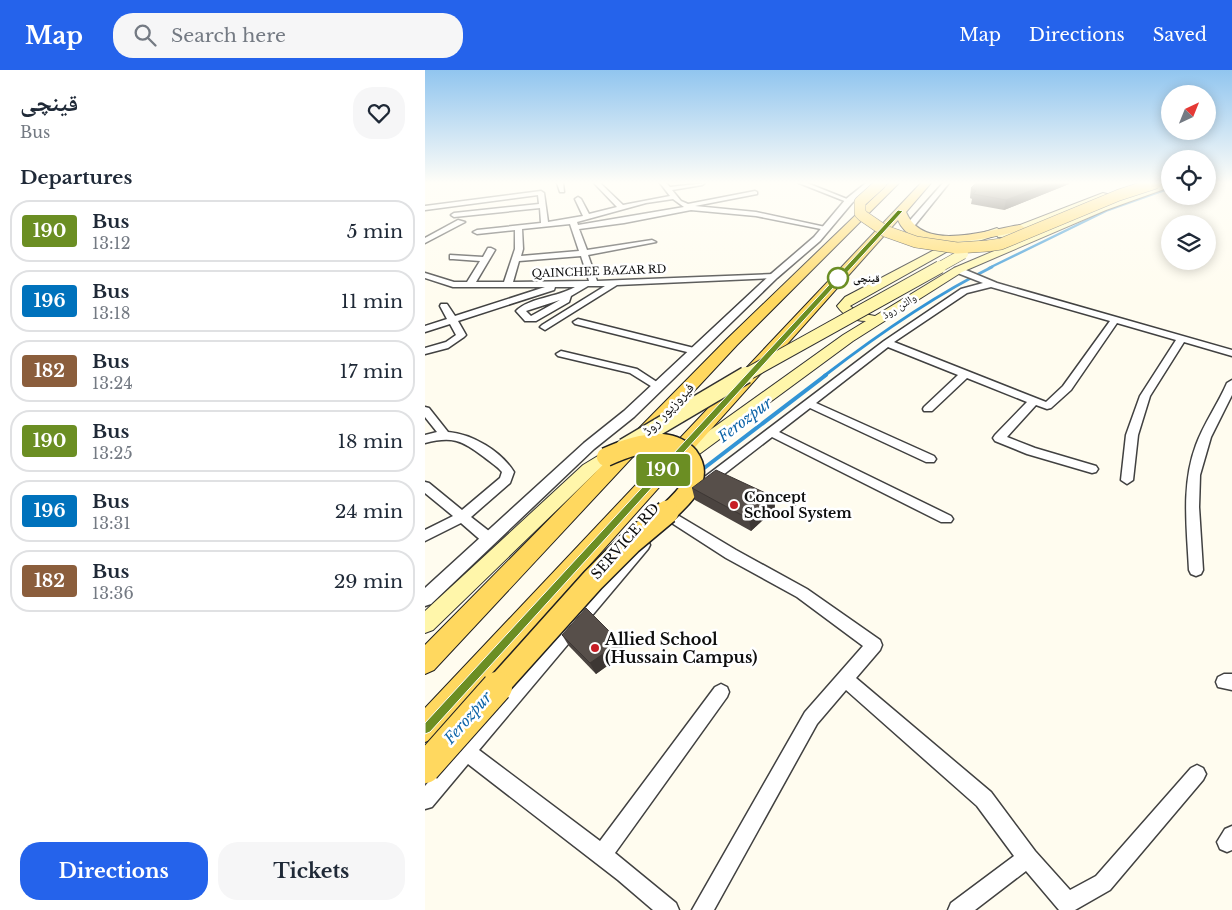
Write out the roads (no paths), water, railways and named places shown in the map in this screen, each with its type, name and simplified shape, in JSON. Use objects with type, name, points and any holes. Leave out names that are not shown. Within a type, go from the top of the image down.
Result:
[{"type":"main road","name":"فیروزپور روڈ","points":[[425,662],[731,342],[853,222]]},
{"type":"main road","points":[[874,222],[897,236],[916,242],[957,248],[1001,244],[1053,222]]},
{"type":"main road","points":[[425,728],[656,478],[901,222]]},
{"type":"main road","points":[[908,222],[925,237],[939,240],[1020,228]]},
{"type":"main road","points":[[425,624],[589,469],[606,457],[723,388],[963,254],[1035,222]]},
{"type":"main road","name":"والٹن روڈ","points":[[656,478],[847,338],[958,270],[1070,222]]},
{"type":"main road","points":[[942,280],[931,280],[871,317],[860,318],[849,313],[843,306],[849,300],[914,267],[944,249],[971,242],[997,231]]},
{"type":"main road","points":[[425,768],[595,578],[630,542],[683,496],[693,482],[695,467],[689,456],[677,447],[663,443],[648,443],[626,447],[606,457]]},
{"type":"street","points":[[425,241],[461,222]]},
{"type":"street","points":[[575,224],[579,222]]},
{"type":"street","points":[[477,232],[545,224],[605,222]]},
{"type":"street","points":[[796,222],[825,228]]},
{"type":"street","points":[[425,599],[589,446],[629,414],[830,222]]},
{"type":"street","points":[[567,295],[591,283],[575,224]]},
{"type":"street","points":[[508,284],[519,249],[518,227]]},
{"type":"street","points":[[516,259],[584,253],[652,242]]},
{"type":"street","points":[[470,284],[491,250]]},
{"type":"street","points":[[453,257],[485,259]]},
{"type":"street","points":[[958,270],[991,284],[1232,353]]},
{"type":"street","name":"QAINCHEE BAZAR RD","points":[[425,276],[453,284],[563,285],[774,276]]},
{"type":"street","points":[[425,282],[439,280]]},
{"type":"street","points":[[545,327],[617,282]]},
{"type":"street","name":"SERVICE RD","points":[[425,800],[669,515],[721,469],[887,343],[964,291],[991,284]]},
{"type":"street","points":[[425,329],[563,285]]},
{"type":"street","points":[[425,351],[442,347],[461,336],[444,306]]},
{"type":"street","points":[[887,343],[1047,406],[1067,388],[1115,320]]},
{"type":"street","points":[[578,322],[695,351]]},
{"type":"street","points":[[1127,480],[1132,435],[1145,396],[1181,339]]},
{"type":"street","points":[[561,354],[633,371],[658,386]]},
{"type":"street","points":[[927,409],[965,374]]},
{"type":"street","points":[[1196,570],[1192,492],[1196,465],[1202,445],[1232,383]]},
{"type":"street","points":[[1034,401],[999,438],[1031,452],[1092,469]]},
{"type":"street","points":[[808,403],[930,459]]},
{"type":"street","points":[[425,410],[444,434]]},
{"type":"street","points":[[770,432],[946,519]]},
{"type":"street","points":[[425,439],[444,434],[460,435],[503,465],[507,472],[506,480],[462,517],[425,536]]},
{"type":"street","points":[[425,486],[489,539]]},
{"type":"street","points":[[669,515],[731,554],[802,593],[874,645],[811,718],[702,910]]},
{"type":"street","points":[[845,679],[984,799],[1028,858],[1067,903],[1103,883],[1197,774]]},
{"type":"street","points":[[602,855],[721,692]]},
{"type":"street","points":[[467,751],[602,855],[669,910]]},
{"type":"street","points":[[958,910],[1028,858]]},
{"type":"waterway","name":"Ferozpur","points":[[989,268],[1083,222]]},
{"type":"waterway","name":"Ferozpur","points":[[824,376],[905,317],[992,267]]},
{"type":"waterway","name":"Ferozpur","points":[[699,472],[826,375]]},
{"type":"place","name":"قینچی","points":[[838,278]]},
{"type":"place","name":"Concept School System","points":[[734,505]]},
{"type":"place","name":"Allied School (Hussain Campus)","points":[[595,648]]}]
